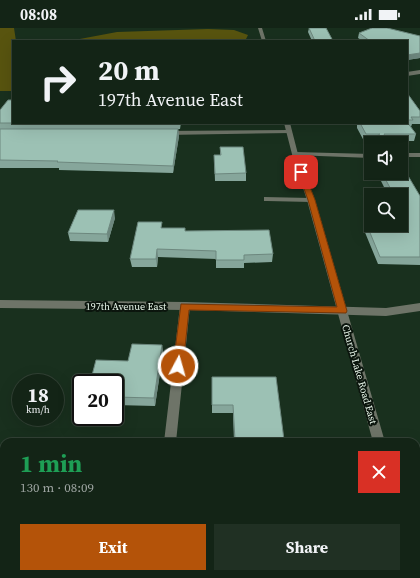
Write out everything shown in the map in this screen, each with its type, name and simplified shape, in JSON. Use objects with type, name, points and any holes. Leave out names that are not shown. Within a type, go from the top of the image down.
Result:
[{"type":"street","points":[[260,28],[264,40]]},
{"type":"street","points":[[408,74],[420,72]]},
{"type":"street","points":[[156,132],[288,128]]},
{"type":"street","name":"Church Lake Road East","points":[[288,128],[295,154],[311,200],[378,438]]},
{"type":"street","points":[[295,154],[364,156]]},
{"type":"street","points":[[408,155],[420,155]]},
{"type":"street","points":[[267,198],[311,200]]},
{"type":"street","name":"197th Avenue East","points":[[0,304],[185,306],[386,312],[420,307]]},
{"type":"street","points":[[170,438],[185,306]]},
{"type":"shaded area","points":[[0,28],[14,28],[16,40],[12,40],[12,91],[0,91]]},
{"type":"shaded area","points":[[208,29],[234,30],[248,35],[246,40],[74,40],[117,32]]},
{"type":"building","points":[[309,28],[326,28],[332,40],[315,40]]},
{"type":"building","points":[[372,28],[387,28],[420,36],[420,53],[408,55],[408,40],[369,40],[359,33]]},
{"type":"building","points":[[408,94],[420,111],[420,117],[411,117],[413,120],[408,120]]},
{"type":"building","points":[[8,100],[12,100],[12,123],[0,123],[0,110]]},
{"type":"building","points":[[408,123],[416,134],[384,134],[385,136],[376,136],[380,134],[366,134],[361,124]]},
{"type":"building","points":[[0,129],[178,129],[173,166],[0,160]]},
{"type":"building","points":[[220,147],[243,147],[246,173],[215,174],[214,155],[221,155]]},
{"type":"building","points":[[408,176],[420,196],[420,257],[380,257],[370,232],[408,232],[408,188],[390,188],[386,180],[408,180]]},
{"type":"building","points":[[78,210],[114,210],[107,234],[68,233]]},
{"type":"building","points":[[138,222],[162,222],[161,228],[185,228],[185,231],[269,230],[273,254],[244,255],[244,260],[216,260],[216,251],[157,249],[156,259],[130,259]]},
{"type":"building","points":[[132,344],[162,345],[154,398],[124,397],[124,374],[92,374],[96,360],[128,361]]},
{"type":"building","points":[[212,377],[276,377],[284,438],[235,438],[233,405],[212,405]]},
{"type":"route","points":[[178,366],[185,306],[342,311],[311,200],[301,172]]}]
